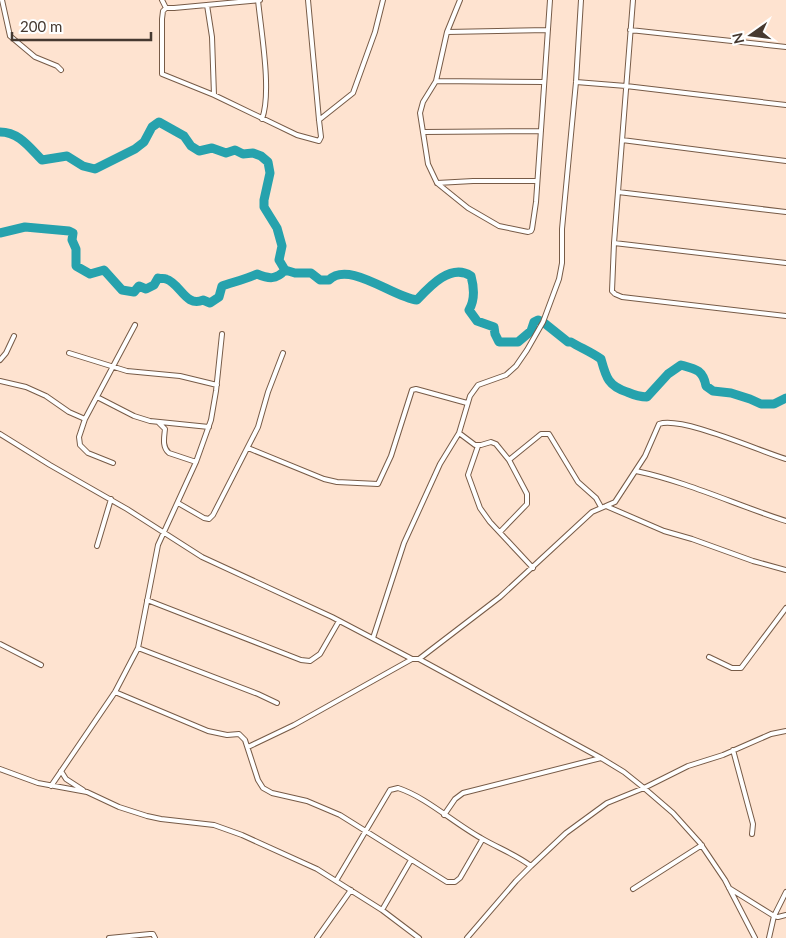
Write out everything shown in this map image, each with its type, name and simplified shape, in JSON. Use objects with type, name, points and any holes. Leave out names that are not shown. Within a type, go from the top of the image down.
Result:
[{"type":"street","points":[[2,0],[10,36],[13,40],[35,57],[57,66],[61,70]]},
{"type":"street","points":[[162,0],[166,8]]},
{"type":"street","points":[[166,8],[259,0],[266,93],[266,108],[262,119]]},
{"type":"street","points":[[166,8],[163,11],[162,19],[162,74],[214,94],[297,135],[319,141],[320,120],[308,0]]},
{"type":"street","points":[[320,120],[353,92],[356,87],[363,62],[375,32],[383,0]]},
{"type":"street","points":[[460,0],[447,32],[436,81],[421,106],[420,113],[428,164],[437,183],[468,208],[499,226],[530,232],[536,202],[550,0]]},
{"type":"street","points":[[373,638],[404,543],[440,464],[459,434],[473,389],[478,385],[506,375],[516,366],[542,322],[559,279],[562,263],[562,229],[576,82],[581,0]]},
{"type":"street","points":[[633,0],[612,291],[618,296],[786,316]]},
{"type":"street","points":[[207,5],[212,37],[214,94]]},
{"type":"street","points":[[447,32],[548,30]]},
{"type":"street","points":[[630,30],[786,47]]},
{"type":"street","points":[[436,81],[544,82]]},
{"type":"street","points":[[576,82],[786,105]]},
{"type":"street","points":[[424,132],[541,131]]},
{"type":"street","points":[[622,140],[786,161]]},
{"type":"street","points":[[437,183],[473,180],[537,181]]},
{"type":"street","points":[[618,192],[786,212]]},
{"type":"street","points":[[614,243],[786,264]]},
{"type":"street","points":[[113,463],[95,457],[83,449],[80,444],[80,437],[85,418],[135,325]]},
{"type":"street","points":[[51,786],[115,692],[138,648],[142,636],[158,544],[178,504],[209,427],[217,385],[222,334]]},
{"type":"street","points":[[0,360],[6,353],[14,336]]},
{"type":"street","points":[[69,353],[127,371],[180,376],[217,385]]},
{"type":"street","points":[[178,504],[204,518],[212,517],[258,427],[283,353]]},
{"type":"street","points":[[0,381],[33,390],[46,396],[69,412],[85,418]]},
{"type":"street","points":[[248,448],[324,479],[337,482],[378,484],[391,456],[412,390],[416,388],[467,404]]},
{"type":"street","points":[[97,397],[134,416],[157,422],[209,427]]},
{"type":"street","points":[[157,422],[165,429],[164,446],[166,450],[174,455],[196,462]]},
{"type":"street","points":[[419,660],[472,620],[533,568],[592,512],[611,505],[619,498],[649,449],[656,427],[662,423],[688,425],[786,459]]},
{"type":"street","points":[[0,434],[213,562],[339,621],[412,659],[419,660],[600,758],[644,788],[673,813],[702,845],[729,888],[754,938]]},
{"type":"street","points":[[459,434],[471,444],[478,446],[491,442],[496,444],[509,460],[528,494],[527,504],[500,532]]},
{"type":"street","points":[[509,460],[541,434],[549,434],[578,482],[604,507],[664,531],[692,539],[730,554],[786,570]]},
{"type":"street","points":[[478,446],[468,472],[469,480],[480,508],[490,522],[533,568]]},
{"type":"street","points":[[636,471],[685,484],[786,521]]},
{"type":"street","points":[[96,546],[111,499]]},
{"type":"street","points":[[147,600],[214,628],[310,662],[320,654],[339,621]]},
{"type":"street","points":[[709,657],[732,668],[741,668],[786,608]]},
{"type":"street","points":[[0,644],[41,665]]},
{"type":"street","points":[[138,648],[277,703]]},
{"type":"street","points":[[248,747],[294,725],[412,659]]},
{"type":"street","points":[[115,692],[215,733],[239,734],[245,740],[258,780],[263,788],[306,801],[340,815],[447,882],[455,882],[460,878],[482,840]]},
{"type":"street","points":[[467,938],[531,866],[566,833],[607,803],[644,788],[688,766],[771,734],[786,731]]},
{"type":"street","points":[[733,750],[753,824],[752,834]]},
{"type":"street","points":[[444,815],[455,799],[463,793],[600,758]]},
{"type":"street","points":[[0,769],[25,779],[51,786],[87,792]]},
{"type":"street","points":[[61,771],[66,778],[87,792],[119,806],[161,819],[214,825],[282,852],[317,869],[382,910],[419,938]]},
{"type":"street","points":[[336,881],[364,831],[390,790],[394,788],[402,789],[482,840],[519,857],[531,866]]},
{"type":"street","points":[[633,889],[702,845]]},
{"type":"street","points":[[382,910],[411,860]]},
{"type":"street","points":[[729,888],[774,916],[786,915]]},
{"type":"street","points":[[317,938],[350,890]]},
{"type":"street","points":[[769,938],[774,916],[786,892]]},
{"type":"street","points":[[109,938],[150,934],[153,934],[156,938]]},
{"type":"waterway","points":[[0,132],[18,137],[42,160],[67,156],[83,166],[95,169],[135,149],[144,142],[152,127],[159,122],[184,136],[191,146],[199,151],[212,148],[226,153],[235,150],[243,154],[253,153],[261,156],[268,162],[270,173],[264,207],[277,228],[282,246],[279,260],[285,270],[295,273],[311,273],[320,280],[329,280],[338,275],[348,274],[360,277],[407,298],[417,300],[441,278],[456,272],[463,273],[471,276],[473,285],[473,298],[469,310],[477,321],[494,327],[499,342],[518,342],[531,331],[534,322],[538,320],[568,342],[601,359],[606,376],[612,384],[621,390],[647,397],[668,374],[681,365],[701,373],[706,386],[713,391],[731,393],[761,404],[774,404],[786,398]]},
{"type":"waterway","points":[[0,233],[25,227],[69,231],[73,233],[72,240],[76,249],[76,266],[90,274],[104,270],[122,290],[134,292],[139,286],[146,289],[154,285],[158,278],[165,279],[171,281],[192,301],[197,302],[203,300],[210,303],[219,297],[222,286],[257,274],[269,278],[275,277],[285,270]]}]
